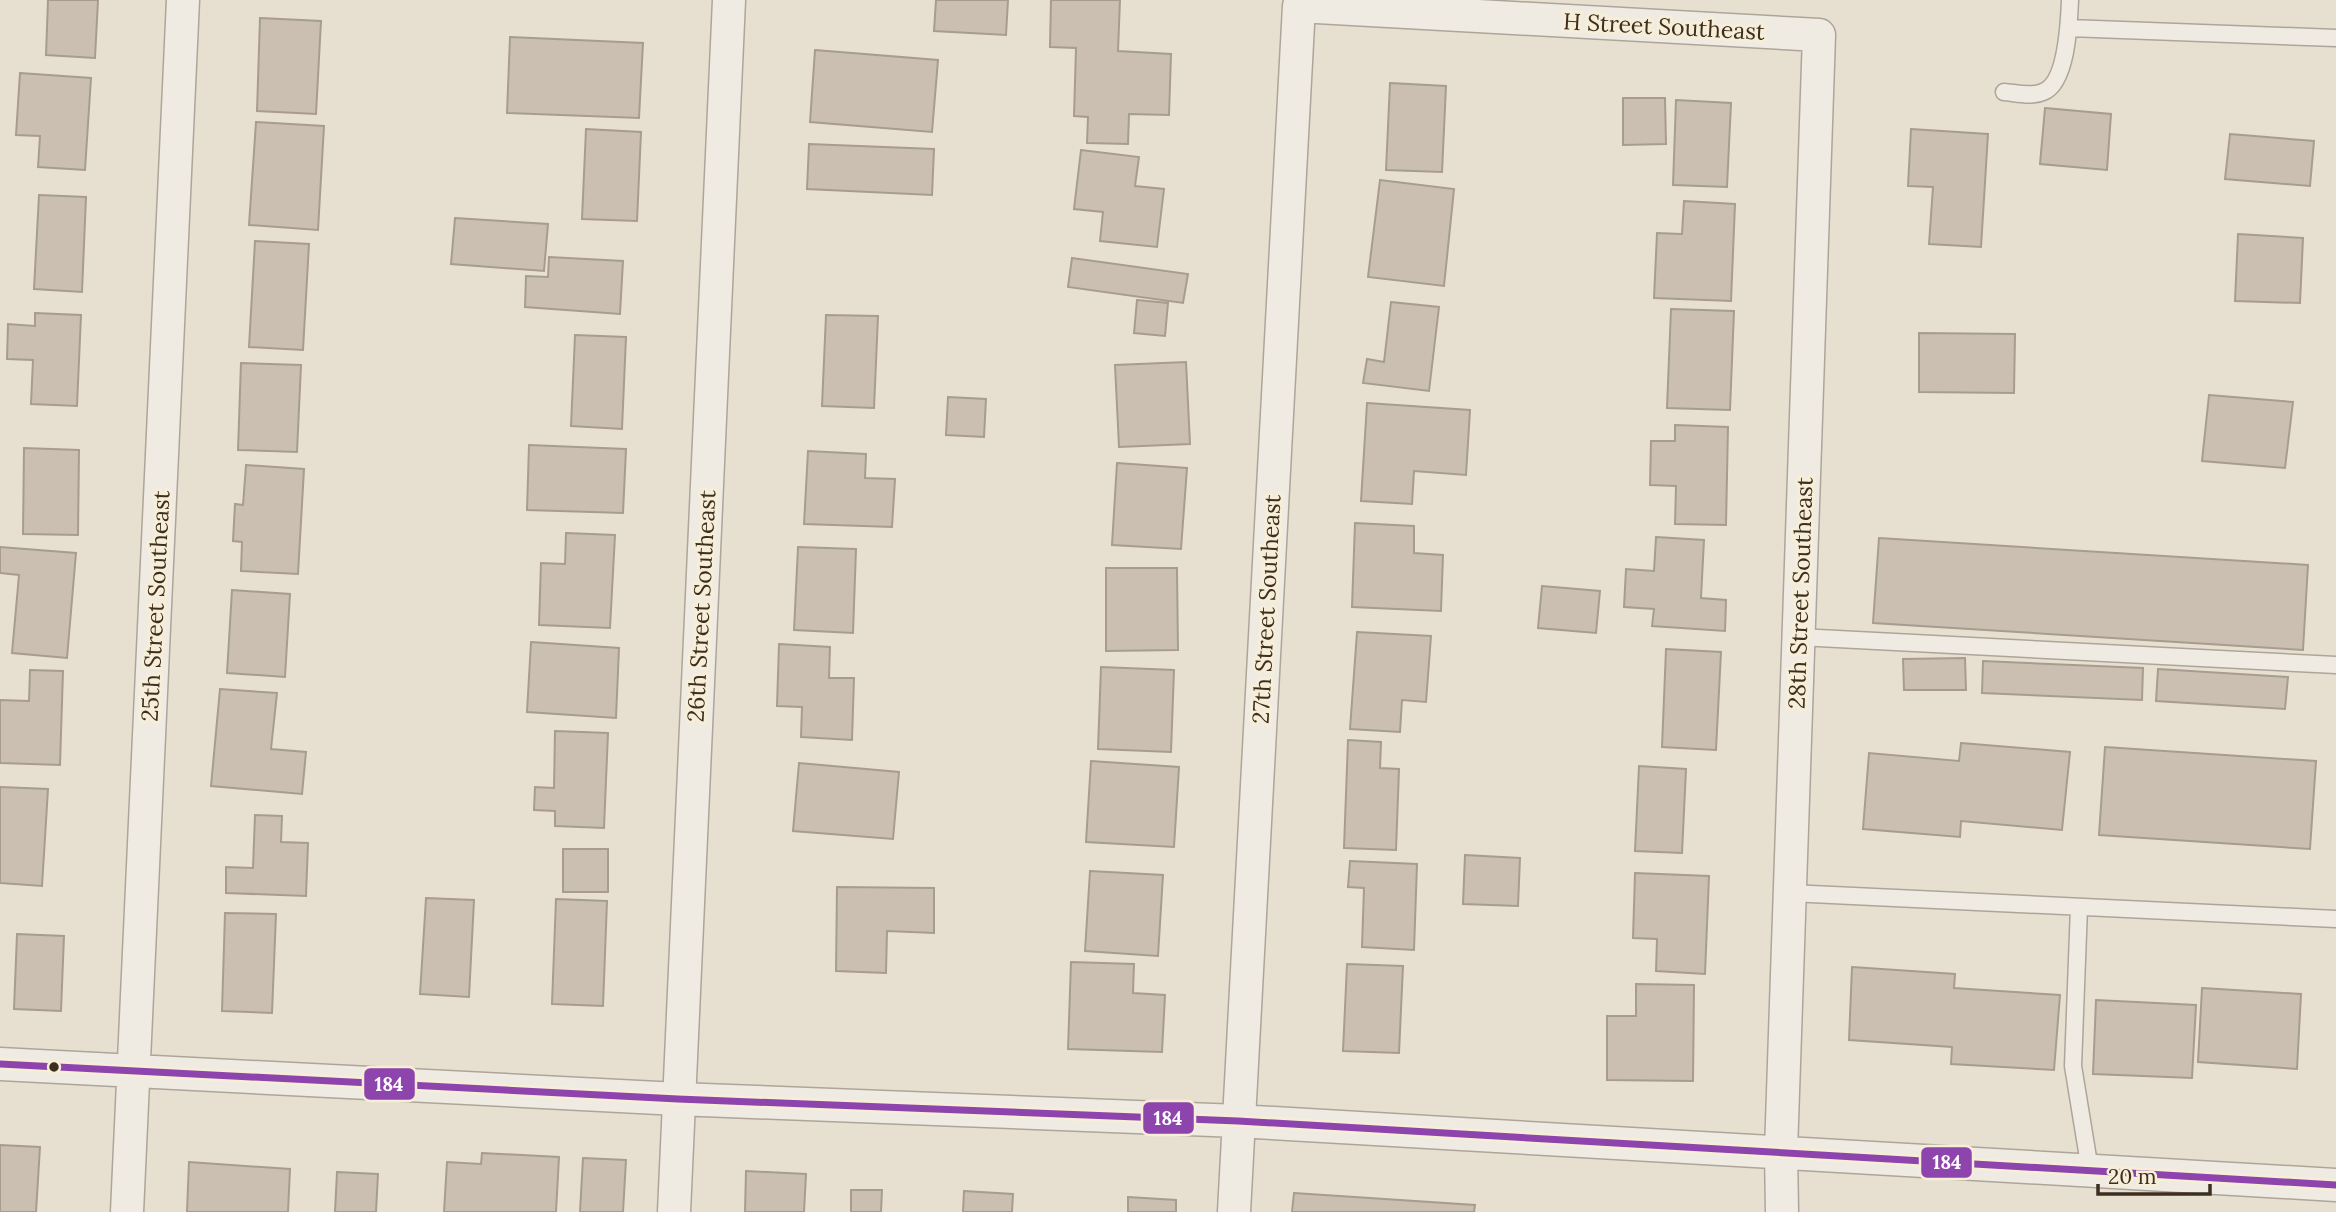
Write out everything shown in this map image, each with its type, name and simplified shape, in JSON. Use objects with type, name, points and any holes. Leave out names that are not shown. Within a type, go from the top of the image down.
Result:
[{"type":"street","name":"25th Street Southeast","points":[[127,1212],[183,0]]},
{"type":"street","name":"26th Street Southeast","points":[[674,1212],[729,0]]},
{"type":"street","name":"H Street Southeast","points":[[1299,6],[1819,35]]},
{"type":"street","name":"27th Street Southeast","points":[[1234,1212],[1299,6]]},
{"type":"street","name":"28th Street Southeast","points":[[1782,1212],[1781,1151],[1819,35]]},
{"type":"street","points":[[0,1064],[678,1099],[1238,1121],[2336,1185]]},
{"type":"lane","points":[[2004,92],[2039,94],[2051,88],[2059,74],[2069,28],[2070,0]]},
{"type":"lane","points":[[2069,28],[2336,38]]},
{"type":"lane","points":[[1799,637],[2336,665]]},
{"type":"lane","points":[[1790,893],[2336,919]]},
{"type":"lane","points":[[2079,907],[2073,1066],[2090,1170]]},
{"type":"building","points":[[48,0],[98,0],[95,58],[46,55]]},
{"type":"building","points":[[936,0],[1008,0],[1006,35],[934,31]]},
{"type":"building","points":[[1051,0],[1120,0],[1118,51],[1171,54],[1169,115],[1129,114],[1128,144],[1087,143],[1088,117],[1074,116],[1076,48],[1050,47]]},
{"type":"building","points":[[260,18],[321,21],[316,114],[257,111]]},
{"type":"building","points":[[510,37],[643,43],[639,118],[507,113]]},
{"type":"building","points":[[815,50],[938,60],[932,132],[810,122]]},
{"type":"building","points":[[20,73],[91,78],[85,170],[38,167],[40,136],[16,135]]},
{"type":"building","points":[[1390,83],[1446,86],[1442,172],[1386,170]]},
{"type":"building","points":[[1623,98],[1665,98],[1666,144],[1623,145]]},
{"type":"building","points":[[1676,100],[1731,103],[1727,187],[1673,185]]},
{"type":"building","points":[[2045,108],[2111,114],[2107,170],[2040,164]]},
{"type":"building","points":[[256,122],[324,126],[318,230],[249,225]]},
{"type":"building","points":[[586,129],[641,132],[637,221],[582,219]]},
{"type":"building","points":[[1911,129],[1988,134],[1981,247],[1929,244],[1933,187],[1908,186]]},
{"type":"building","points":[[2230,134],[2314,141],[2310,186],[2225,179]]},
{"type":"building","points":[[809,144],[934,149],[932,195],[807,189]]},
{"type":"building","points":[[1081,150],[1139,157],[1135,186],[1164,189],[1157,247],[1100,241],[1103,212],[1074,209]]},
{"type":"building","points":[[1380,180],[1454,189],[1444,286],[1368,277]]},
{"type":"building","points":[[39,195],[86,197],[82,292],[34,289]]},
{"type":"building","points":[[1684,201],[1735,204],[1731,301],[1654,298],[1657,233],[1682,234]]},
{"type":"building","points":[[455,218],[548,224],[544,271],[451,264]]},
{"type":"building","points":[[2238,234],[2303,238],[2300,303],[2235,301]]},
{"type":"building","points":[[255,241],[309,244],[303,350],[249,347]]},
{"type":"building","points":[[549,257],[623,261],[620,314],[525,307],[526,276],[548,277]]},
{"type":"building","points":[[1072,258],[1188,274],[1183,303],[1068,287]]},
{"type":"building","points":[[1137,300],[1168,303],[1165,336],[1134,333]]},
{"type":"building","points":[[1391,302],[1439,307],[1429,391],[1363,383],[1367,359],[1384,362]]},
{"type":"building","points":[[1671,309],[1734,311],[1730,410],[1667,408]]},
{"type":"building","points":[[35,313],[81,315],[77,406],[31,404],[33,360],[7,359],[8,324],[35,326]]},
{"type":"building","points":[[826,315],[878,316],[874,408],[822,406]]},
{"type":"building","points":[[1919,333],[2015,334],[2014,393],[1919,392]]},
{"type":"building","points":[[575,335],[626,337],[622,429],[571,426]]},
{"type":"building","points":[[1186,362],[1190,444],[1119,447],[1115,365]]},
{"type":"building","points":[[241,363],[301,365],[297,452],[238,450]]},
{"type":"building","points":[[2209,395],[2293,402],[2285,468],[2202,461]]},
{"type":"building","points":[[948,397],[986,399],[984,437],[946,435]]},
{"type":"building","points":[[1367,403],[1470,410],[1466,475],[1414,471],[1412,504],[1361,501]]},
{"type":"building","points":[[1675,425],[1728,427],[1726,525],[1675,524],[1676,486],[1650,485],[1651,441],[1675,441]]},
{"type":"building","points":[[529,445],[626,449],[623,513],[527,510]]},
{"type":"building","points":[[24,448],[79,450],[78,535],[23,534]]},
{"type":"building","points":[[808,451],[866,454],[865,478],[895,479],[892,527],[804,524]]},
{"type":"building","points":[[1117,463],[1187,468],[1181,549],[1112,545]]},
{"type":"building","points":[[246,465],[304,469],[298,574],[241,571],[242,542],[233,541],[235,504],[243,505]]},
{"type":"building","points":[[1355,523],[1414,526],[1414,553],[1443,555],[1441,611],[1352,607]]},
{"type":"building","points":[[566,533],[615,535],[610,628],[539,625],[541,563],[565,564]]},
{"type":"building","points":[[1656,537],[1704,540],[1701,598],[1726,600],[1725,631],[1652,626],[1654,609],[1624,607],[1626,569],[1654,571]]},
{"type":"building","points":[[1879,538],[2308,565],[2303,650],[1873,623]]},
{"type":"building","points":[[0,547],[76,553],[67,658],[12,653],[19,575],[0,573]]},
{"type":"building","points":[[798,547],[856,549],[853,633],[794,630]]},
{"type":"building","points":[[1106,568],[1177,568],[1178,650],[1106,651]]},
{"type":"building","points":[[1542,586],[1600,591],[1596,633],[1538,628]]},
{"type":"building","points":[[232,590],[290,594],[285,677],[227,673]]},
{"type":"building","points":[[1357,632],[1431,636],[1426,702],[1402,700],[1400,732],[1350,729]]},
{"type":"building","points":[[531,642],[619,648],[616,718],[527,712]]},
{"type":"building","points":[[779,644],[830,647],[829,678],[854,678],[852,740],[801,737],[802,707],[777,706]]},
{"type":"building","points":[[1666,649],[1721,652],[1716,750],[1662,747]]},
{"type":"building","points":[[1965,658],[1966,690],[1904,690],[1903,659]]},
{"type":"building","points":[[1983,661],[2143,668],[2142,700],[1982,693]]},
{"type":"building","points":[[1101,667],[1174,670],[1171,752],[1098,749]]},
{"type":"building","points":[[2158,669],[2288,677],[2285,709],[2156,701]]},
{"type":"building","points":[[30,670],[63,671],[60,765],[0,763],[0,700],[29,701]]},
{"type":"building","points":[[220,689],[277,693],[271,749],[306,752],[302,794],[211,786]]},
{"type":"building","points":[[555,731],[608,733],[604,828],[555,826],[555,811],[534,810],[535,787],[554,788]]},
{"type":"building","points":[[1348,740],[1381,742],[1380,768],[1399,769],[1396,850],[1344,848]]},
{"type":"building","points":[[1961,743],[2070,752],[2062,830],[1961,821],[1960,837],[1863,829],[1869,753],[1959,761]]},
{"type":"building","points":[[2105,747],[2316,761],[2310,849],[2099,835]]},
{"type":"building","points":[[1091,761],[1179,767],[1174,847],[1086,842]]},
{"type":"building","points":[[799,763],[899,772],[893,839],[793,831]]},
{"type":"building","points":[[1639,766],[1686,769],[1682,853],[1635,851]]},
{"type":"building","points":[[0,787],[48,789],[42,886],[0,883]]},
{"type":"building","points":[[255,815],[282,816],[281,842],[308,843],[306,896],[226,893],[226,867],[253,868]]},
{"type":"building","points":[[563,849],[608,849],[608,892],[563,892]]},
{"type":"building","points":[[1465,855],[1520,858],[1518,906],[1463,904]]},
{"type":"building","points":[[1350,861],[1417,864],[1414,950],[1362,947],[1364,888],[1348,887]]},
{"type":"building","points":[[1090,871],[1163,875],[1158,956],[1085,951]]},
{"type":"building","points":[[1635,873],[1709,876],[1705,974],[1656,971],[1657,939],[1633,938]]},
{"type":"building","points":[[837,887],[934,888],[934,933],[887,931],[886,973],[836,971]]},
{"type":"building","points":[[426,898],[474,900],[469,997],[420,994]]},
{"type":"building","points":[[556,899],[607,901],[603,1006],[552,1004]]},
{"type":"building","points":[[225,913],[276,914],[272,1013],[222,1011]]},
{"type":"building","points":[[17,934],[64,936],[61,1011],[14,1009]]},
{"type":"building","points":[[1071,962],[1134,964],[1133,993],[1165,995],[1162,1052],[1068,1049]]},
{"type":"building","points":[[1347,964],[1403,966],[1399,1053],[1343,1051]]},
{"type":"building","points":[[1852,967],[1955,974],[1954,988],[2060,995],[2054,1070],[1951,1064],[1952,1047],[1849,1040]]},
{"type":"building","points":[[1636,984],[1694,985],[1693,1081],[1607,1080],[1607,1016],[1636,1016]]},
{"type":"building","points":[[2202,988],[2301,994],[2297,1069],[2198,1062]]},
{"type":"building","points":[[2096,1000],[2196,1005],[2192,1078],[2093,1074]]},
{"type":"building","points":[[0,1145],[40,1147],[36,1212],[0,1212]]},
{"type":"building","points":[[482,1153],[559,1157],[556,1212],[444,1212],[447,1162],[481,1164]]},
{"type":"building","points":[[583,1158],[626,1160],[623,1212],[580,1212]]},
{"type":"building","points":[[189,1162],[290,1169],[288,1212],[187,1212]]},
{"type":"building","points":[[746,1171],[806,1174],[804,1212],[745,1212]]},
{"type":"building","points":[[337,1172],[378,1174],[376,1212],[335,1212]]},
{"type":"building","points":[[851,1190],[882,1190],[881,1212],[851,1212]]},
{"type":"building","points":[[964,1191],[1013,1194],[1012,1212],[963,1212]]},
{"type":"building","points":[[1294,1193],[1475,1205],[1474,1212],[1292,1212]]},
{"type":"building","points":[[1128,1197],[1176,1200],[1176,1212],[1128,1212]]},
{"type":"transit line","name":"184","points":[[0,1064],[678,1099],[1238,1121],[2336,1185]]}]
